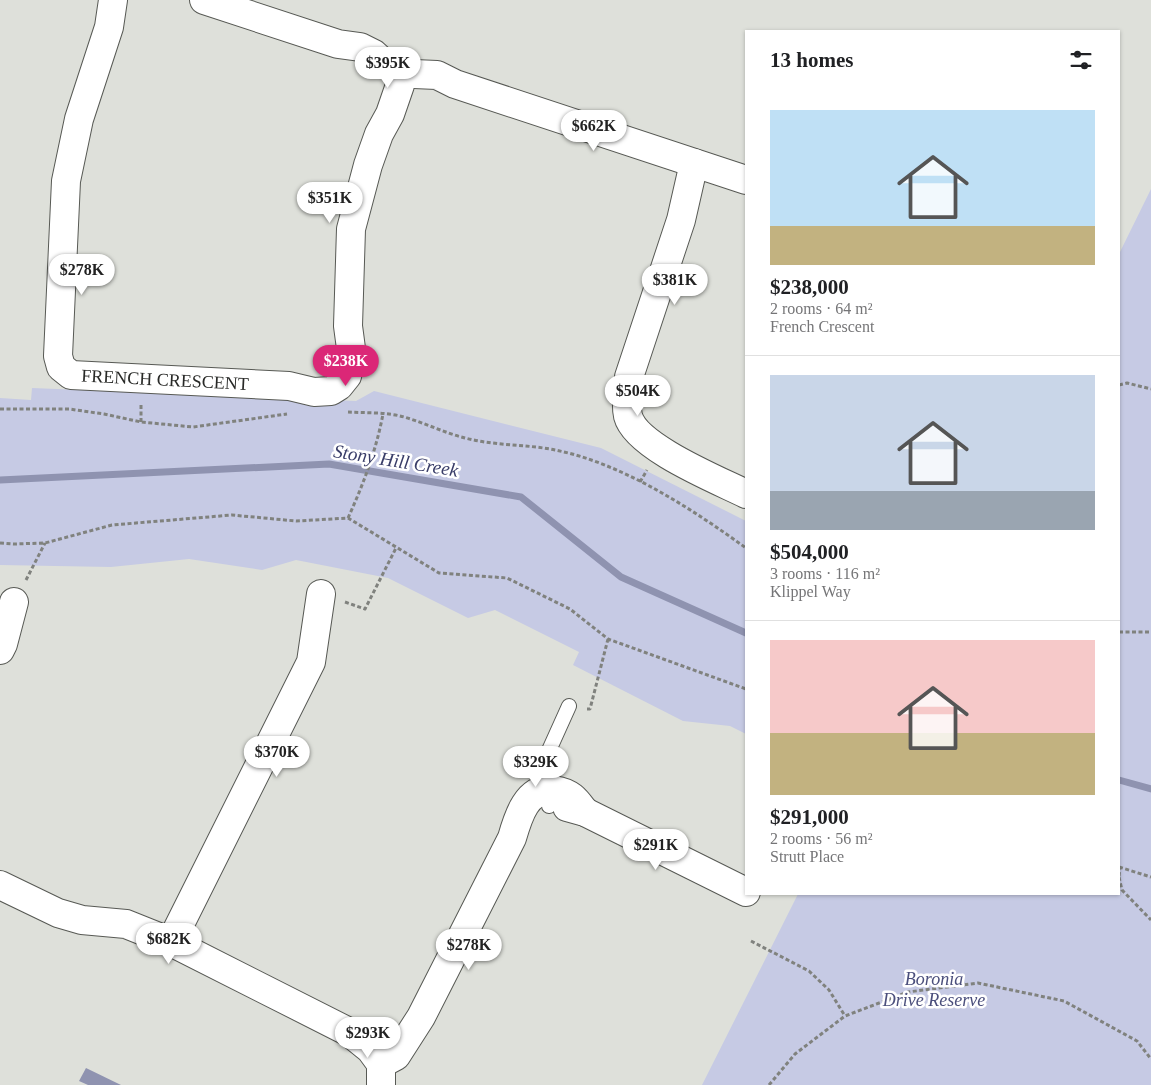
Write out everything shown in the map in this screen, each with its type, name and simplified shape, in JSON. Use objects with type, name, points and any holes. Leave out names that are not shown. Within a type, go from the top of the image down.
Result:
[{"type":"street","name":"FRENCH CRESCENT","points":[[113,0],[109,27],[79,119],[66,181],[58,356],[61,367],[71,375],[289,386],[326,376],[333,370],[339,359],[341,341],[348,326],[351,229],[368,165],[379,134],[390,114],[397,79]]},
{"type":"street","name":"FRENCH CRESCENT","points":[[109,27],[123,0]]},
{"type":"street","points":[[204,0],[338,44],[360,58],[373,71],[397,79],[413,88],[432,84],[454,84],[745,180]]},
{"type":"street","points":[[700,165],[629,377],[626,400],[628,417],[636,430],[660,450],[745,493]]},
{"type":"street","points":[[171,942],[311,662],[321,594]]},
{"type":"street","points":[[0,650],[14,602]]},
{"type":"street","points":[[0,885],[58,913],[82,920],[126,924],[171,942],[349,1032],[370,1049],[388,1072],[421,1017],[512,838],[548,798],[562,806],[585,812],[745,892]]},
{"type":"lane","points":[[548,798],[546,756],[569,706]]},
{"type":"path","points":[[1120,385],[1128,384],[1151,389]]},
{"type":"path","points":[[0,409],[69,409],[141,422],[193,427],[296,412]]},
{"type":"path","points":[[344,412],[402,416],[466,438],[506,446],[554,450],[591,459],[640,482],[698,515],[745,547]]},
{"type":"path","points":[[348,518],[378,438],[383,414]]},
{"type":"path","points":[[0,543],[45,543],[112,525],[232,515],[296,521],[348,518],[439,572],[507,578],[570,609],[608,639],[745,689]]},
{"type":"path","points":[[14,602],[45,543]]},
{"type":"path","points":[[321,594],[366,609],[396,548]]},
{"type":"path","points":[[1120,632],[1151,632]]},
{"type":"path","points":[[569,706],[590,710],[608,639]]},
{"type":"path","points":[[1120,867],[1151,877]]},
{"type":"path","points":[[1120,881],[1122,890],[1151,920]]},
{"type":"path","points":[[751,941],[809,971],[829,990],[845,1016]]},
{"type":"path","points":[[769,1085],[795,1054],[845,1016],[908,992],[978,983],[1064,1000],[1138,1041],[1151,1059]]},
{"type":"green space","name":"Boronia Drive Reserve","points":[[1151,189],[1151,1085],[702,1085],[797,895],[1120,895],[1120,252]]},
{"type":"green space","points":[[32,388],[356,401],[374,391],[601,448],[745,520],[745,734],[730,726],[683,721],[573,665],[579,652],[495,610],[468,618],[388,578],[296,560],[262,570],[189,559],[111,567],[0,565],[0,398],[31,400]]},
{"type":"shaded area","points":[[86,1068],[121,1085],[88,1085],[79,1081]]},
{"type":"waterway","name":"Stony Hill Creek","points":[[0,480],[329,464],[521,497],[621,577],[745,633]]},
{"type":"waterway","name":"Stony Hill Creek","points":[[1120,780],[1151,789]]}]
